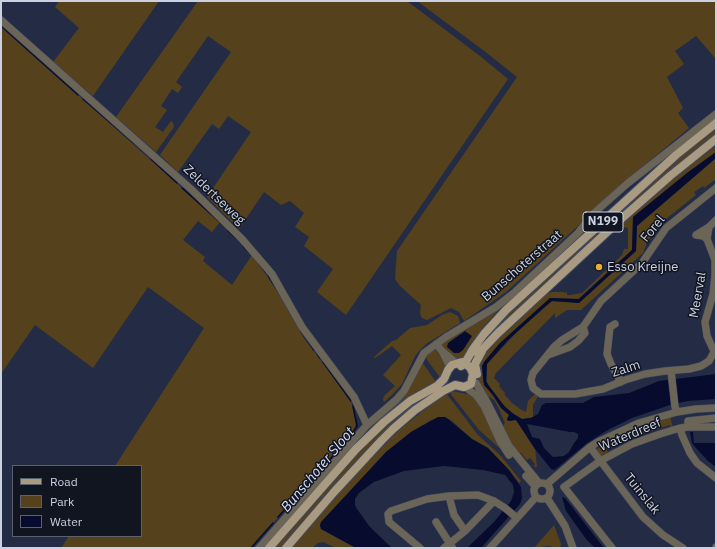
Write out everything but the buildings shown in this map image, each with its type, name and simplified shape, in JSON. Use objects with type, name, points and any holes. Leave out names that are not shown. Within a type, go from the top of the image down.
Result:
[{"type":"main road","name":"Bunschoterstraat","points":[[457,372],[473,349],[496,322],[548,271],[676,155],[716,123]]},
{"type":"main road","name":"Bunschoterstraat","points":[[269,548],[356,449],[384,422],[410,401],[437,386],[457,372],[482,351],[498,334],[621,219],[670,176],[716,139]]},
{"type":"main road","points":[[457,372],[463,390],[472,385]]},
{"type":"main road","points":[[286,548],[381,440],[406,418],[438,395],[457,372]]},
{"type":"main road","name":"N199","points":[[457,372],[477,377],[472,385]]},
{"type":"street","name":"Zeldertseweg","points":[[1,20],[230,225],[258,256],[276,281],[305,332],[354,397],[367,425]]},
{"type":"street","name":"Bunschoterstraat","points":[[259,548],[367,425],[400,396],[422,356],[436,344],[496,307],[514,293],[578,233],[594,213],[628,183],[716,114]]},
{"type":"street","name":"Forel","points":[[541,394],[534,388],[530,378],[546,356],[562,340],[583,327],[601,301],[642,263],[666,228],[716,188]]},
{"type":"street","name":"Meerval","points":[[715,354],[707,336],[705,322],[713,294],[715,260],[707,239],[703,236],[696,235],[709,227],[716,220]]},
{"type":"street","points":[[707,239],[709,227]]},
{"type":"street","points":[[615,324],[610,327],[607,354],[621,382]]},
{"type":"street","name":"Forel","points":[[546,356],[570,347],[578,341],[585,333],[583,327]]},
{"type":"street","points":[[436,344],[457,372]]},
{"type":"street","name":"Zalm","points":[[541,394],[562,395],[582,393],[603,389],[645,374],[671,374],[701,366],[708,362],[715,354]]},
{"type":"street","points":[[671,374],[676,410]]},
{"type":"street","points":[[472,385],[482,393],[512,451],[537,485]]},
{"type":"street","points":[[472,385],[476,395],[484,406],[502,446],[537,485]]},
{"type":"street","name":"Waterdreef","points":[[548,485],[604,440],[639,423],[676,410],[716,408]]},
{"type":"street","name":"Waterdreef","points":[[688,427],[688,420],[716,418]]},
{"type":"street","name":"Waterdreef","points":[[612,548],[564,487],[600,460],[632,444],[680,428],[716,427]]},
{"type":"street","points":[[680,428],[690,453],[697,464],[716,478]]},
{"type":"street","name":"Tuinslak","points":[[591,449],[643,517],[659,532],[683,548]]},
{"type":"street","points":[[536,497],[534,493],[537,485],[544,482],[548,485],[550,492],[547,498]]},
{"type":"street","points":[[420,548],[389,522],[388,514],[391,511],[416,502],[449,496],[478,495],[505,508],[514,516]]},
{"type":"street","points":[[449,496],[454,515],[465,531]]},
{"type":"street","points":[[536,497],[542,499],[547,498]]},
{"type":"street","points":[[490,548],[514,516],[536,497]]},
{"type":"street","points":[[547,498],[566,526],[573,548]]},
{"type":"street","points":[[436,522],[448,547],[494,502]]},
{"type":"green space","points":[[59,1],[159,1],[93,96],[53,62],[79,28],[55,7]]},
{"type":"green space","points":[[198,1],[407,1],[508,79],[346,315],[317,292],[333,269],[304,246],[309,237],[295,227],[304,213],[290,201],[281,205],[264,192],[239,229],[207,197],[251,132],[228,116],[219,129],[212,124],[178,172],[160,155],[231,52],[208,36],[176,82],[182,87],[178,93],[172,89],[161,106],[167,110],[155,127],[163,132],[171,121],[174,127],[156,152],[116,117]]},
{"type":"green space","points":[[417,1],[716,1],[716,59],[696,36],[675,51],[684,64],[667,77],[683,108],[678,113],[689,128],[641,168],[506,292],[464,321],[459,312],[451,308],[427,320],[422,318],[420,313],[421,305],[400,286],[395,279],[397,251],[517,77]]},
{"type":"green space","points":[[1,26],[220,222],[212,232],[198,221],[183,240],[205,257],[203,261],[232,285],[252,255],[274,286],[304,338],[351,401],[356,423],[354,432],[251,548],[61,548],[68,537],[142,537],[142,465],[116,465],[204,328],[148,287],[93,368],[35,325],[1,374]]},
{"type":"green space","points":[[716,127],[716,135],[671,172],[486,342],[483,340],[502,319],[672,163]]},
{"type":"green space","points":[[716,146],[716,152],[687,173],[633,217],[632,250],[578,299],[550,298],[500,343],[484,362],[482,366],[483,382],[501,408],[509,415],[507,419],[508,421],[516,420],[535,449],[537,467],[534,467],[535,464],[530,458],[527,460],[516,449],[512,448],[502,427],[505,423],[499,409],[494,400],[486,395],[479,383],[478,368],[480,360],[502,334],[548,293],[567,292],[567,295],[570,295],[582,293],[622,255],[624,249],[628,249],[628,228],[623,227],[627,217],[690,165]]},
{"type":"green space","points":[[716,158],[716,179],[704,188],[703,186],[694,192],[696,195],[652,230],[656,231],[648,240],[643,253],[581,310],[567,310],[555,318],[555,313],[496,373],[494,378],[500,384],[499,386],[505,393],[504,394],[520,409],[526,412],[528,401],[535,394],[538,396],[533,405],[533,417],[522,419],[511,412],[501,402],[487,383],[487,364],[518,331],[552,301],[579,303],[636,251],[637,226]]},
{"type":"green space","points":[[503,305],[486,324],[464,357],[459,360],[455,359],[442,347],[442,343]]},
{"type":"green space","points":[[450,312],[458,316],[460,323],[426,344],[420,350],[415,356],[402,384],[384,402],[384,396],[395,386],[383,375],[401,355],[392,346],[375,358],[374,357],[410,328],[427,325],[442,315]]},
{"type":"green space","points":[[435,350],[446,363],[441,379],[425,357],[427,353]]},
{"type":"green space","points":[[422,362],[436,382],[361,440],[369,429],[391,408]]},
{"type":"green space","points":[[452,391],[472,395],[476,399],[505,453],[479,430],[450,393]]},
{"type":"green space","points":[[446,393],[478,435],[501,456],[521,481],[519,483],[488,448],[472,439],[452,421],[445,417],[431,420],[411,432],[386,452],[320,525],[321,529],[356,548],[336,548],[323,542],[318,543],[312,548],[288,548],[337,493],[400,429]]},
{"type":"green space","points":[[426,396],[427,398],[282,548],[275,548],[345,467],[381,430],[415,402]]},
{"type":"green space","points":[[670,416],[673,428],[671,428],[670,425],[634,436],[606,449],[608,452],[601,456],[596,450],[617,435],[638,426]]},
{"type":"green space","points":[[554,525],[561,544],[560,548],[548,546],[534,548]]},
{"type":"water","points":[[716,152],[716,158],[637,226],[636,251],[579,303],[552,301],[547,305],[508,340],[487,364],[486,381],[505,407],[522,419],[531,418],[538,414],[542,405],[546,403],[583,403],[594,397],[629,393],[659,381],[716,374],[716,399],[688,401],[670,405],[632,418],[606,431],[586,444],[557,468],[554,470],[551,469],[535,449],[516,420],[508,421],[507,419],[509,415],[501,408],[494,396],[484,385],[482,366],[500,343],[550,298],[579,299],[632,250],[633,217],[687,173]],"holes":[[[527,424],[578,434],[578,438],[569,452],[564,456],[553,457],[544,448],[540,439],[532,437]]]},
{"type":"water","points":[[465,331],[472,336],[463,350],[459,353],[454,353],[447,347],[448,343]]},
{"type":"water","points":[[438,417],[445,417],[472,439],[488,448],[509,470],[521,487],[522,498],[520,504],[481,548],[467,548],[494,522],[511,501],[514,492],[513,485],[505,475],[483,470],[444,466],[404,471],[374,482],[359,493],[355,499],[357,509],[370,527],[392,548],[356,548],[321,529],[321,522],[386,452],[411,432]]},
{"type":"water","points":[[690,432],[693,432],[694,443],[716,443],[716,467],[708,461],[692,443]]},
{"type":"water","points":[[562,497],[565,498],[604,548],[595,548],[586,539],[566,511]]},
{"type":"waterway","points":[[1,26],[78,95]]},
{"type":"waterway","points":[[83,99],[149,156]]},
{"type":"waterway","points":[[151,159],[177,183]]},
{"type":"waterway","points":[[182,188],[222,224]]},
{"type":"waterway","points":[[228,231],[237,239]]},
{"type":"waterway","points":[[243,246],[252,255]]},
{"type":"waterway","points":[[257,261],[266,272]]},
{"type":"waterway","points":[[269,277],[276,288]]},
{"type":"waterway","points":[[300,330],[314,350]]},
{"type":"waterway","points":[[323,362],[351,401]]},
{"type":"waterway","name":"Bunschoter Sloot","points":[[278,517],[349,438],[357,426],[353,406]]},
{"type":"waterway","name":"Bunschoter Sloot","points":[[251,548],[273,523]]},
{"type":"place","name":"Esso Kreijne","points":[[599,267]]}]
